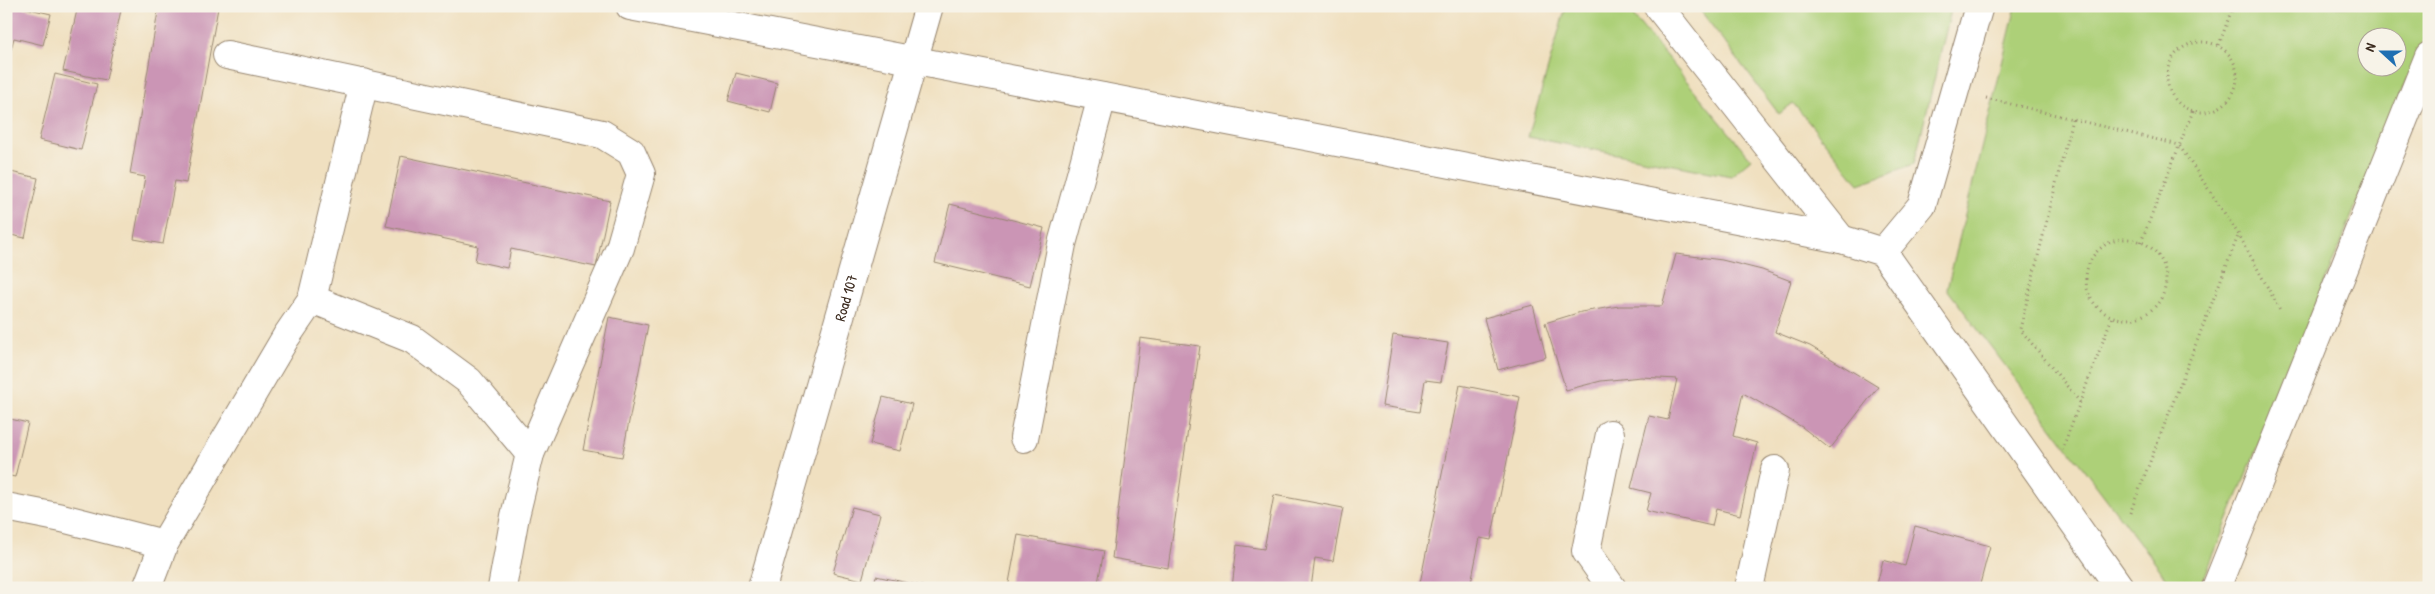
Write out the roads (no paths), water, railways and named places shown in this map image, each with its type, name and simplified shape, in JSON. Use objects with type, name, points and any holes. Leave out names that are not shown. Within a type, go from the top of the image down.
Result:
[{"type":"street","points":[[630,6],[1841,239],[1883,252],[2120,588]]},
{"type":"street","name":"Road 107","points":[[762,588],[929,6]]},
{"type":"street","points":[[1658,6],[1841,239]]},
{"type":"street","points":[[1883,252],[1922,205],[1978,6]]},
{"type":"street","points":[[227,55],[602,134],[631,152],[641,174],[620,248],[530,454],[515,516],[502,588]]},
{"type":"street","points":[[2216,588],[2429,56]]},
{"type":"street","points":[[147,588],[164,544],[286,337],[312,299],[364,83]]},
{"type":"street","points":[[1024,438],[1062,244],[1102,97]]},
{"type":"street","points":[[312,299],[412,339],[469,381],[530,454]]},
{"type":"street","points":[[1610,434],[1586,551],[1612,588]]},
{"type":"street","points":[[1749,588],[1775,470]]},
{"type":"street","points":[[6,507],[164,544]]}]
